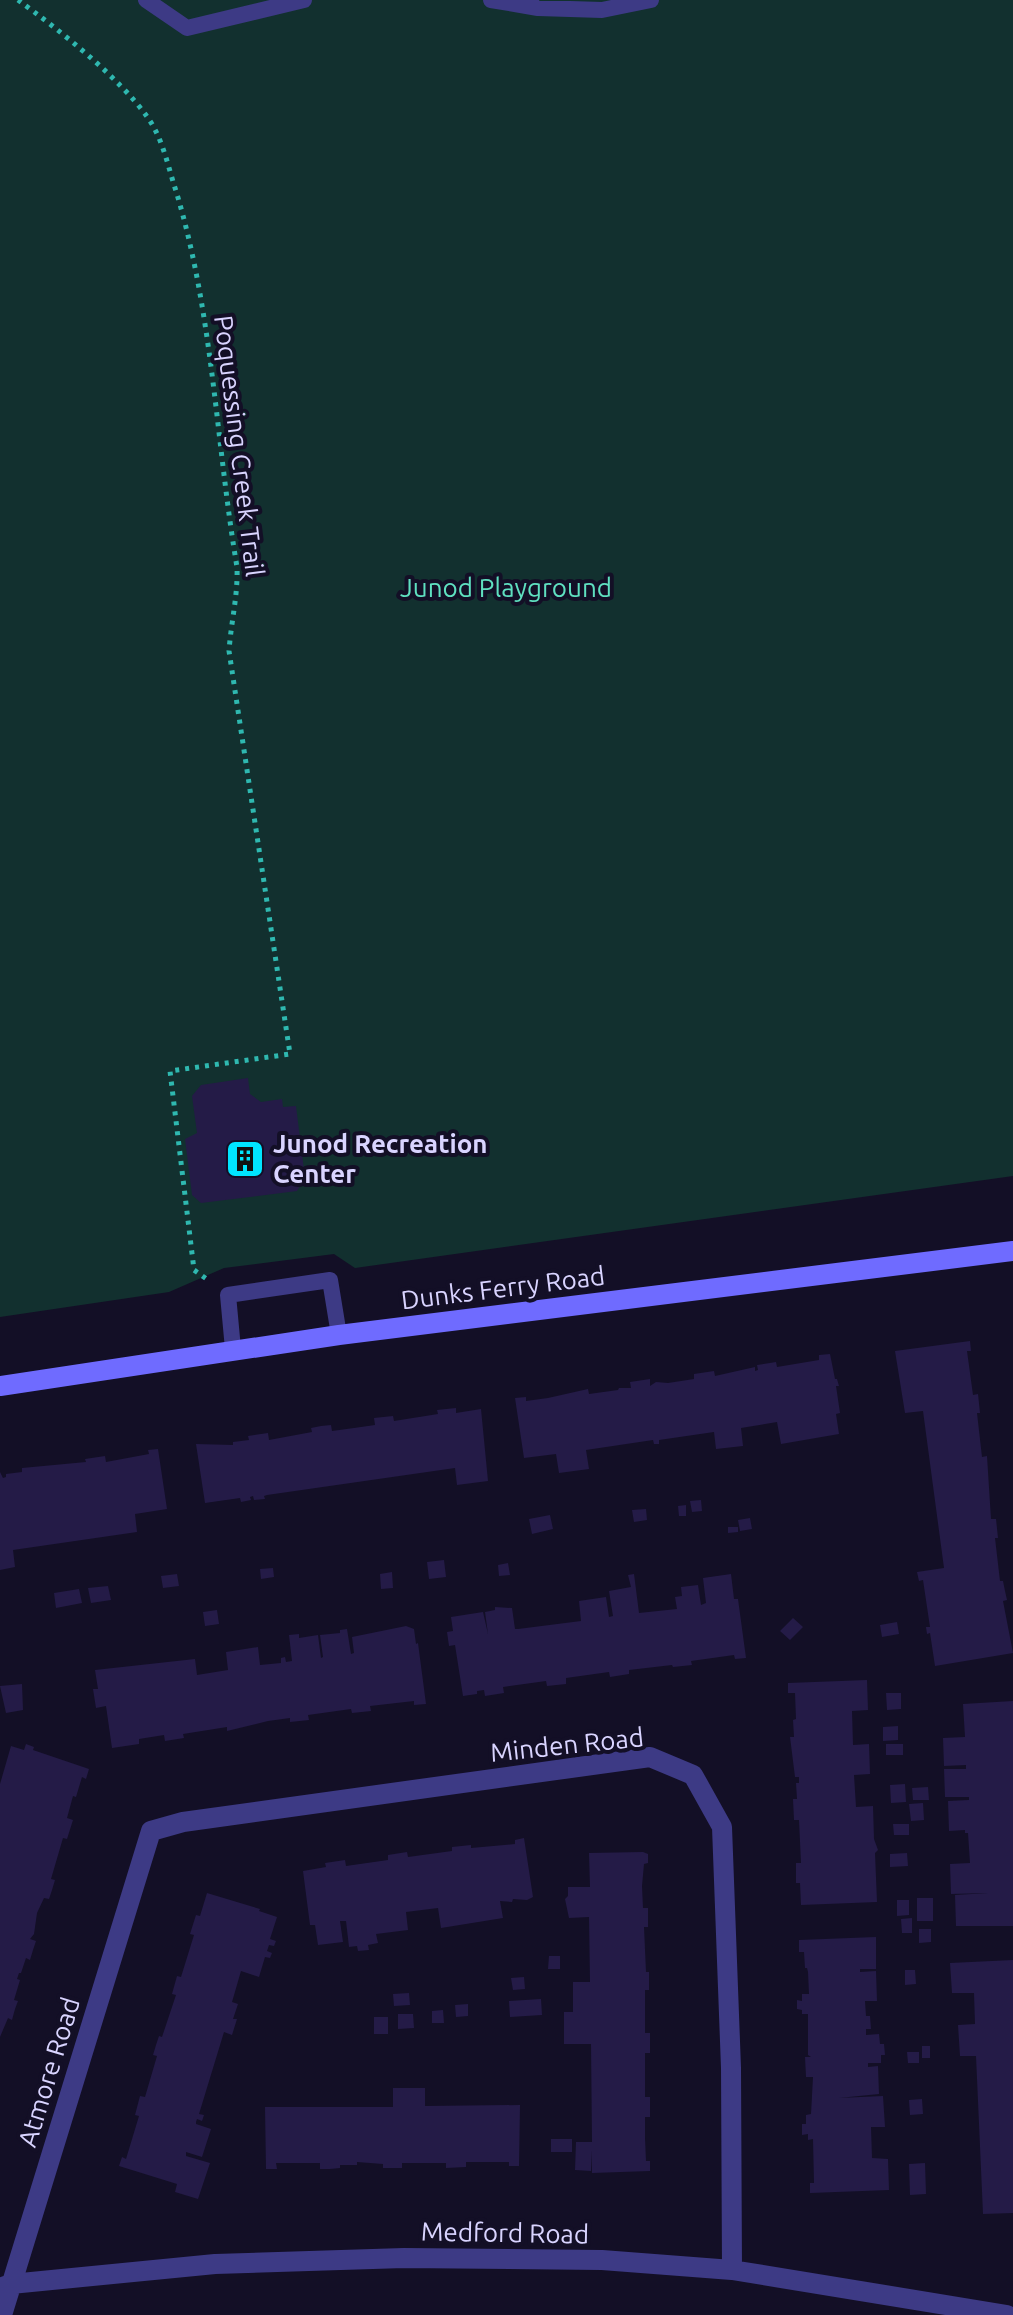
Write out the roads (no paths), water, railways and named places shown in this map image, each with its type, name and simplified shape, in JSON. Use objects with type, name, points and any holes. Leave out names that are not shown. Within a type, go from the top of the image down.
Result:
[{"type":"street","name":"Dunks Ferry Road","points":[[0,1386],[233,1349],[1013,1251]]},
{"type":"street","name":"Minden Road","points":[[118,1937],[151,1831],[183,1822],[650,1757],[693,1775],[722,1827],[731,2068],[732,2270]]},
{"type":"street","name":"Atmore Road","points":[[2,2315],[6,2286],[118,1937]]},
{"type":"street","name":"Medford Road","points":[[6,2286],[215,2264],[404,2258],[602,2260],[732,2270],[1007,2315]]},
{"type":"lane","points":[[146,0],[187,28],[304,0]]},
{"type":"lane","points":[[491,0],[538,8],[602,10],[651,0]]},
{"type":"lane","points":[[233,1349],[228,1295],[330,1280],[339,1335]]},
{"type":"place","name":"Junod Recreation Center","points":[[245,1159]]},
{"type":"park label","name":"Junod Playground","points":[[506,588]]}]
